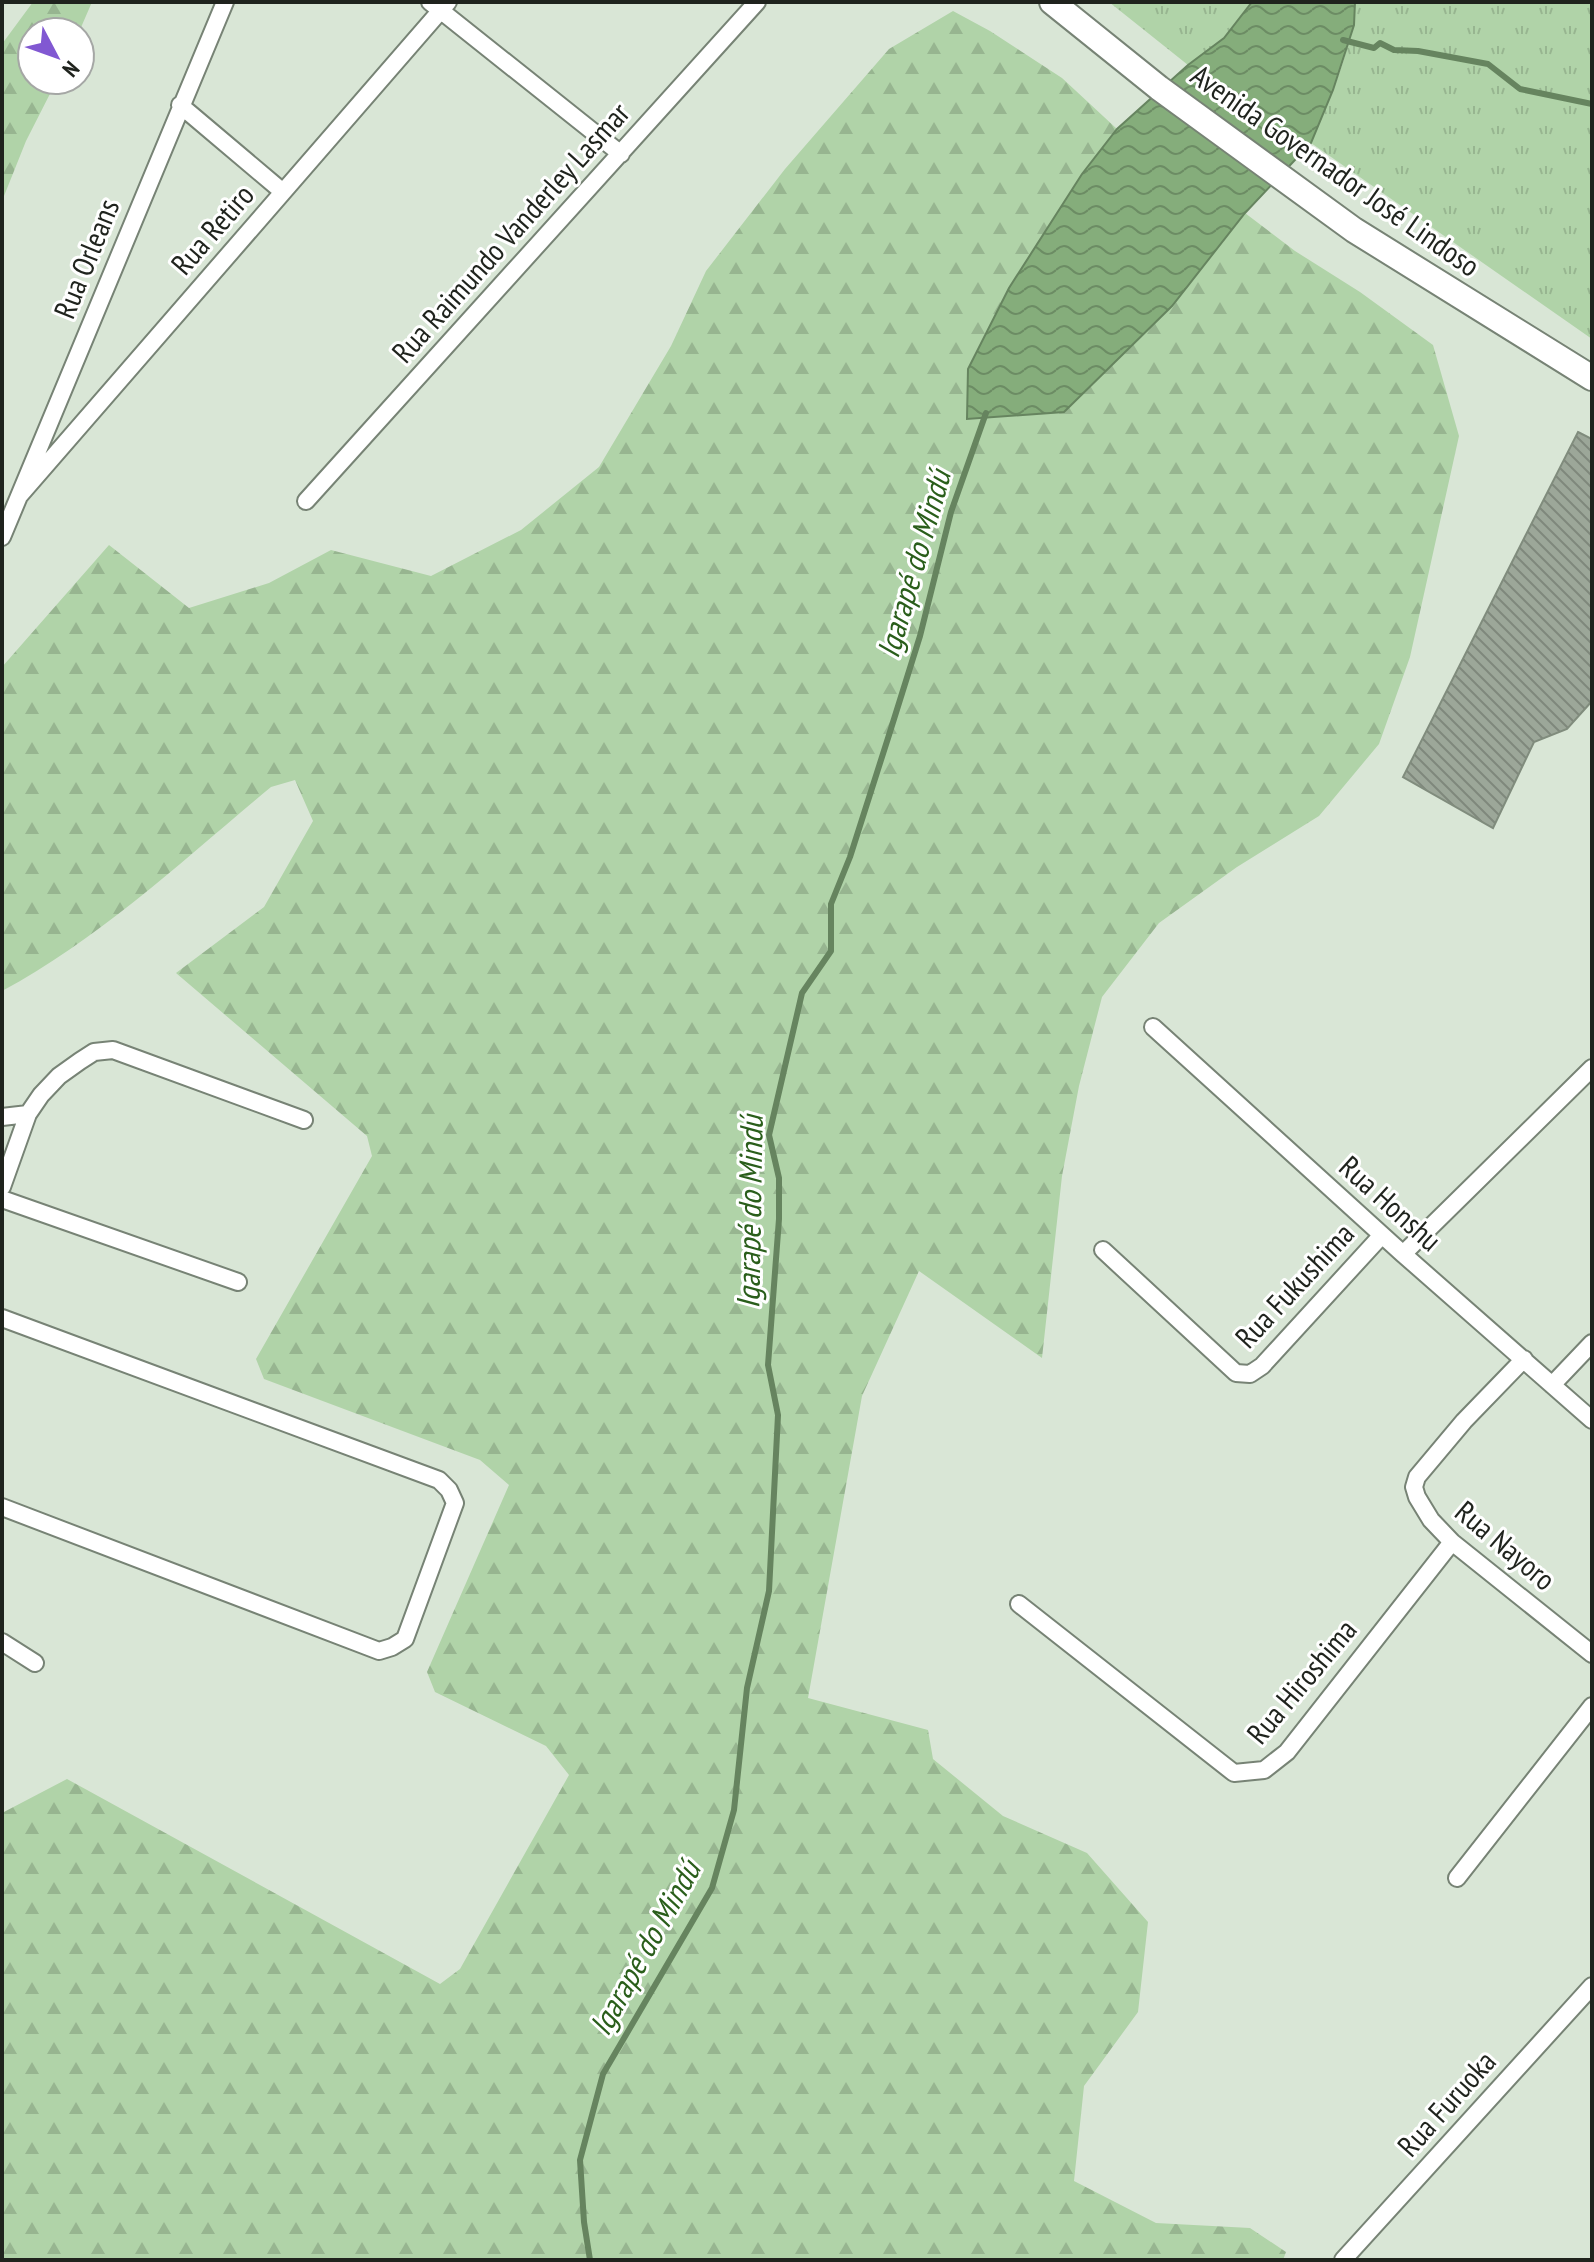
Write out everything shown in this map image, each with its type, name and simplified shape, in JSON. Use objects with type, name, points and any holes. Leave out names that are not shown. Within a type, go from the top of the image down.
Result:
[{"type":"main road","name":"Avenida Governador José Lindoso","points":[[1052,2],[1159,88],[1354,230],[1592,378]]},
{"type":"street","name":"Rua Orleans","points":[[2,537],[225,2]]},
{"type":"street","name":"Rua Raimundo Vanderley Lasmar","points":[[306,501],[757,2]]},
{"type":"street","points":[[439,5],[621,154]]},
{"type":"street","name":"Rua Retiro","points":[[20,495],[283,192],[439,5]]},
{"type":"street","points":[[180,105],[283,192]]},
{"type":"street","name":"Rua Honshu","points":[[1153,1027],[1592,1420]]},
{"type":"street","points":[[2,1187],[28,1114],[59,1076],[94,1052],[113,1050],[304,1120]]},
{"type":"street","name":"Rua Fukushima","points":[[1403,1254],[1592,1068]]},
{"type":"street","points":[[2,1117],[28,1114]]},
{"type":"street","points":[[2,1199],[238,1282]]},
{"type":"street","name":"Rua Fukushima","points":[[1103,1250],[1236,1373],[1250,1374],[1262,1366],[1382,1235]]},
{"type":"street","points":[[2,1318],[439,1480],[449,1490],[455,1503],[405,1639],[379,1651],[2,1507]]},
{"type":"street","points":[[1552,1385],[1592,1343]]},
{"type":"street","name":"Rua Nayoro","points":[[1524,1359],[1464,1421],[1417,1477],[1414,1487],[1431,1520],[1452,1542],[1592,1654]]},
{"type":"street","name":"Rua Hiroshima","points":[[1019,1604],[1234,1773],[1264,1770],[1287,1752],[1452,1542]]},
{"type":"street","points":[[2,1642],[35,1663]]},
{"type":"street","points":[[1457,1878],[1592,1706]]},
{"type":"street","name":"Rua Furuoka","points":[[1343,2260],[1592,1986]]},
{"type":"green space","points":[[33,2],[92,2],[86,16],[23,16]]},
{"type":"green space","points":[[1109,2],[1252,2],[1224,38],[1188,65]]},
{"type":"green space","points":[[1355,2],[1592,2],[1592,339],[1311,143],[1345,56]]},
{"type":"green space","points":[[953,11],[1062,78],[1117,129],[1082,174],[1009,288],[1172,306],[1245,213],[1433,345],[1459,436],[1410,657],[1379,744],[1319,816],[1237,867],[1159,923],[1102,997],[1079,1086],[1062,1176],[1042,1358],[919,1271],[862,1396],[808,1698],[928,1730],[933,1759],[1003,1816],[1087,1853],[1148,1922],[1138,2012],[1084,2086],[1074,2181],[1156,2223],[1250,2228],[1286,2252],[1283,2260],[2,2260],[2,1813],[67,1779],[440,1984],[460,1969],[569,1775],[546,1746],[435,1692],[427,1672],[509,1485],[480,1460],[264,1379],[256,1359],[372,1156],[367,1136],[176,973],[264,907],[313,821],[295,780],[271,787],[108,922],[74,947],[2,991],[2,667],[109,545],[189,608],[269,583],[331,550],[431,576],[521,530],[599,467],[671,346],[706,271],[785,169],[889,49]]},
{"type":"green space","points":[[16,25],[16,96],[49,96],[26,141],[2,201],[2,44]]},
{"type":"water","points":[[1252,2],[1355,2],[1354,25],[1333,90],[1311,143],[1245,213],[1172,306],[1064,412],[967,419],[968,369],[1009,288],[1082,174],[1117,129],[1188,65],[1224,38]]},
{"type":"building","points":[[1578,432],[1592,439],[1592,701],[1567,729],[1534,742],[1493,828],[1403,777]]},
{"type":"waterway","points":[[1343,40],[1374,48],[1380,43],[1394,50],[1418,51],[1488,64],[1520,89],[1592,104]]},
{"type":"waterway","name":"Igarapé do Mindú","points":[[590,2260],[580,2160],[603,2074],[712,1888],[734,1810],[747,1688],[769,1591],[778,1415],[768,1365],[779,1219],[779,1178],[769,1135],[802,993],[831,951],[831,904],[850,857],[889,735],[920,636],[951,512],[986,413]]}]
